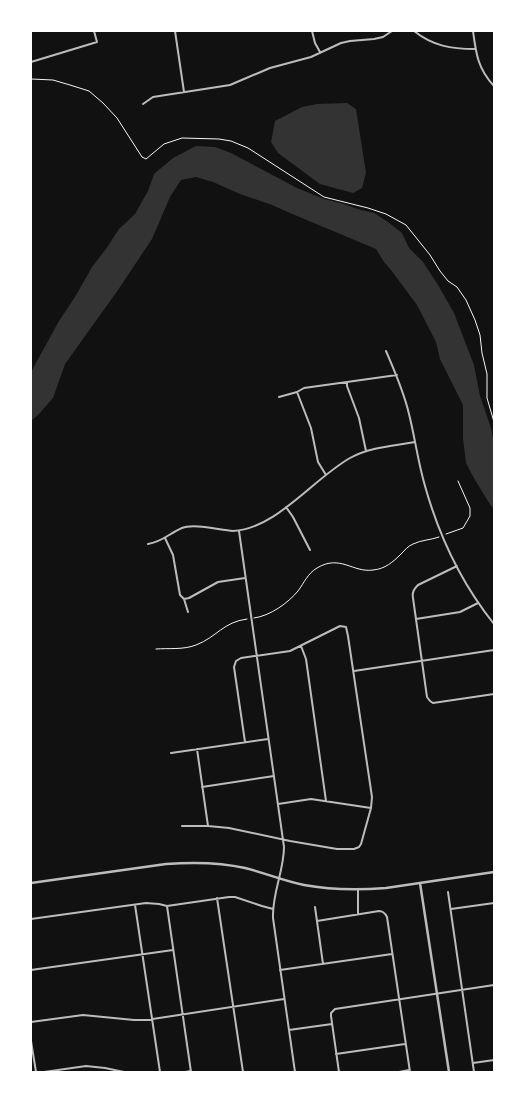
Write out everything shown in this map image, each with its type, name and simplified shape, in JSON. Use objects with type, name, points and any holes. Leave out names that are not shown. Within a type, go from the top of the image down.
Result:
[{"type":"street","points":[[31,62],[97,42],[94,31]]},
{"type":"street","points":[[175,31],[184,92]]},
{"type":"street","points":[[312,31],[315,43],[320,53]]},
{"type":"street","points":[[143,104],[153,97],[230,85],[270,68],[311,57],[341,43],[374,39],[382,37],[392,31]]},
{"type":"street","points":[[414,31],[423,38],[445,47],[475,49]]},
{"type":"street","points":[[473,31],[475,49],[482,70],[494,86]]},
{"type":"street","points":[[386,351],[397,375],[407,404],[422,474],[429,500],[442,536],[478,603],[494,624]]},
{"type":"street","points":[[279,398],[304,388],[397,375]]},
{"type":"street","points":[[347,382],[347,386],[359,418],[366,451]]},
{"type":"street","points":[[297,392],[311,428],[318,462],[326,475]]},
{"type":"street","points":[[148,544],[157,542],[182,528],[190,526],[233,532],[252,528],[261,524],[286,507],[345,461],[366,451],[415,442]]},
{"type":"street","points":[[286,507],[293,517],[310,550]]},
{"type":"street","points":[[239,531],[283,840],[284,856],[273,909],[273,922],[295,1072]]},
{"type":"street","points":[[165,538],[173,555],[180,595],[184,599],[188,612]]},
{"type":"street","points":[[457,566],[421,584],[415,589],[413,595],[427,697],[430,702],[436,702],[494,694]]},
{"type":"street","points":[[184,599],[189,598],[218,582],[245,578]]},
{"type":"street","points":[[416,619],[460,612],[478,603]]},
{"type":"street","points":[[182,826],[208,826],[240,830],[283,840],[337,849],[357,848],[361,844],[371,808],[372,797],[354,671],[346,627],[340,626],[290,651],[241,658],[236,661],[234,667],[245,742]]},
{"type":"street","points":[[301,646],[306,660],[326,801]]},
{"type":"street","points":[[354,671],[494,650]]},
{"type":"street","points":[[170,753],[269,738]]},
{"type":"street","points":[[197,749],[208,826]]},
{"type":"street","points":[[202,787],[274,776]]},
{"type":"street","points":[[278,804],[310,799],[371,808]]},
{"type":"street","points":[[31,883],[188,862],[230,865],[258,871],[304,885],[358,890],[386,888],[494,872]]},
{"type":"street","points":[[420,883],[449,1072]]},
{"type":"street","points":[[358,890],[358,914]]},
{"type":"street","points":[[448,892],[474,1072]]},
{"type":"street","points":[[31,919],[146,903],[167,906],[232,897],[273,909]]},
{"type":"street","points":[[217,898],[243,1072]]},
{"type":"street","points":[[451,909],[494,903]]},
{"type":"street","points":[[135,905],[160,1072]]},
{"type":"street","points":[[167,906],[191,1072],[185,1072]]},
{"type":"street","points":[[315,907],[323,964]]},
{"type":"street","points":[[317,920],[379,911],[386,914],[410,1071],[399,1072]]},
{"type":"street","points":[[31,970],[173,950]]},
{"type":"street","points":[[280,970],[392,954]]},
{"type":"street","points":[[339,1072],[331,1016],[333,1010],[337,1008],[494,985]]},
{"type":"street","points":[[31,1022],[83,1015],[134,1020],[152,1019],[284,999]]},
{"type":"street","points":[[289,1030],[332,1024]]},
{"type":"street","points":[[31,1041],[36,1072]]},
{"type":"street","points":[[336,1054],[406,1044]]},
{"type":"street","points":[[473,1063],[494,1060]]},
{"type":"street","points":[[44,1072],[86,1066],[124,1072]]},
{"type":"path","points":[[31,79],[53,80],[89,91],[116,118],[142,157],[146,159],[164,144],[182,138],[219,139],[231,141],[248,148],[324,197],[386,214],[406,225],[430,254],[448,281],[457,287],[466,300],[475,320],[480,335],[482,353],[487,374],[487,398],[494,422]]},
{"type":"path","points":[[446,534],[464,527],[470,516],[470,508],[458,482]]},
{"type":"path","points":[[255,618],[268,614],[285,603],[297,592],[308,575],[318,567],[340,563],[364,570],[380,569],[394,561],[412,544],[439,537]]},
{"type":"path","points":[[156,649],[184,648],[196,645],[211,637],[227,625],[235,621],[247,619]]},
{"type":"shaded area","points":[[347,103],[356,109],[366,173],[362,188],[353,193],[320,184],[278,153],[271,142],[275,121],[302,107],[317,104]]},
{"type":"shaded area","points":[[196,146],[215,147],[231,153],[297,188],[324,199],[374,213],[402,233],[409,248],[423,262],[454,313],[474,365],[480,396],[491,428],[494,443],[494,508],[491,506],[466,463],[463,438],[463,405],[440,359],[436,342],[417,305],[384,262],[376,249],[272,205],[196,177],[181,180],[170,197],[152,239],[118,290],[65,364],[53,398],[31,421],[31,372],[59,321],[92,267],[119,229],[135,214],[148,191],[154,174],[173,158]]}]
